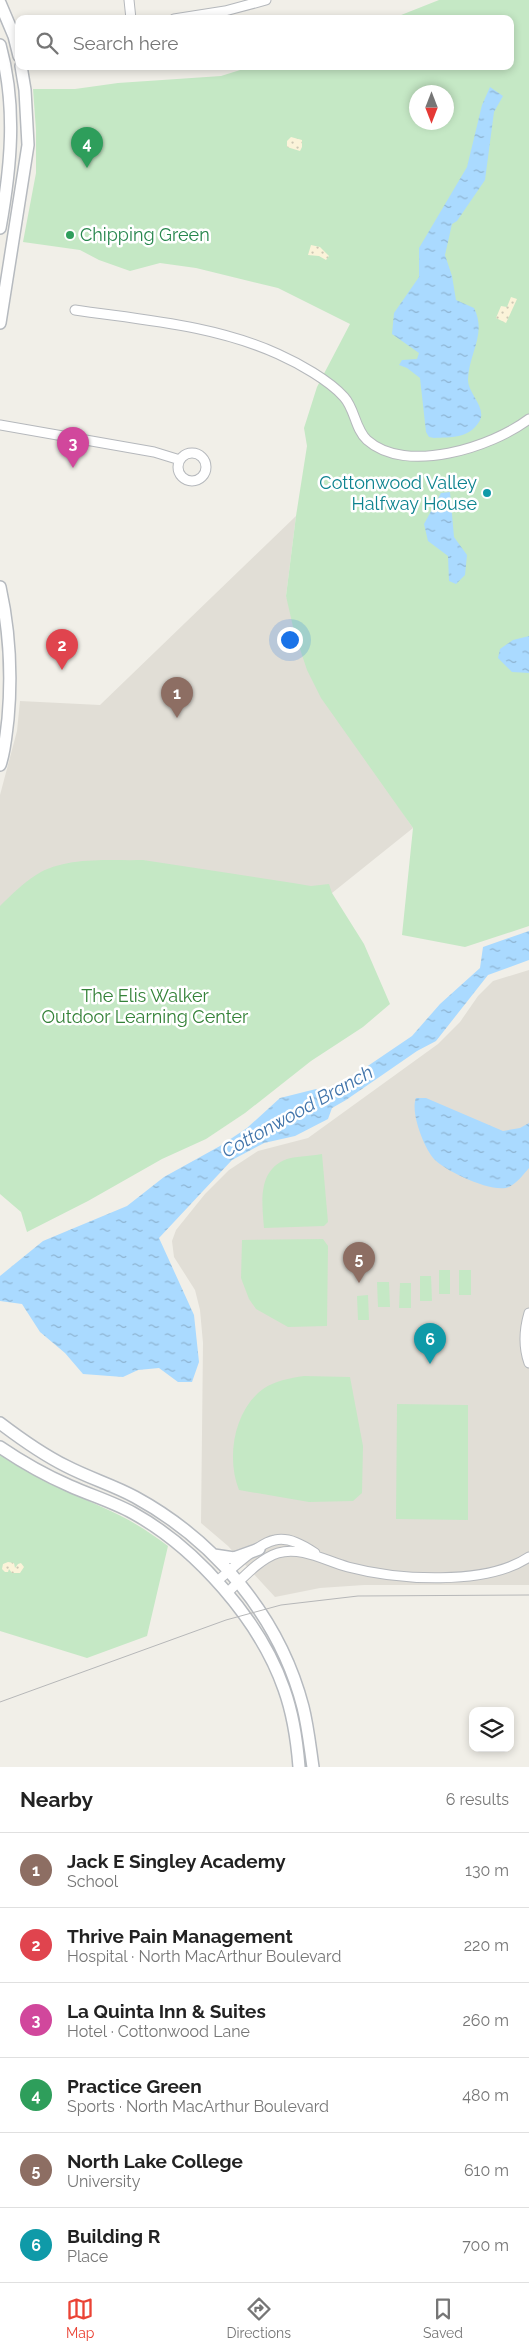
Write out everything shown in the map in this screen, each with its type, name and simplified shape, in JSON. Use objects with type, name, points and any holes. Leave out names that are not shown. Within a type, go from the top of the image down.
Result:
[{"type":"main road","points":[[0,3],[15,40]]},
{"type":"main road","points":[[0,45],[10,92],[12,120],[8,186],[0,228]]},
{"type":"main road","points":[[0,323],[28,145],[25,90],[22,70]]},
{"type":"main road","points":[[0,587],[7,617],[10,651],[5,694],[7,729],[0,765]]},
{"type":"main road","points":[[0,1423],[33,1448],[68,1467],[135,1497],[168,1517],[214,1555],[230,1571],[264,1618],[289,1665],[303,1708],[313,1767]]},
{"type":"main road","points":[[0,1447],[45,1474],[130,1512],[153,1525],[194,1558],[217,1581],[254,1632],[278,1674],[291,1714],[298,1754],[298,1767]]},
{"type":"main road","points":[[214,1555],[234,1558],[259,1549]]},
{"type":"street","points":[[129,0],[131,15]]},
{"type":"street","points":[[200,15],[225,11],[266,0]]},
{"type":"street","points":[[75,310],[192,327],[240,339],[272,351],[312,373],[344,397],[365,438],[374,446],[390,453],[440,454],[469,449],[494,441],[529,419]]},
{"type":"street","points":[[0,425],[145,450],[180,460]]},
{"type":"street","points":[[529,1314],[525,1330],[525,1352],[529,1363]]},
{"type":"street","points":[[217,1581],[274,1540],[288,1540],[303,1546],[324,1559]]},
{"type":"street","points":[[227,1593],[269,1557],[279,1553],[306,1553],[371,1572],[395,1575],[465,1577],[506,1570],[529,1557]]},
{"type":"shaded area","points":[[296,516],[286,596],[371,766],[413,828],[332,893],[0,916],[0,795],[17,731],[20,701],[100,705]]},
{"type":"shaded area","points":[[529,970],[529,1585],[364,1585],[320,1588],[275,1597],[228,1546],[201,1523],[203,1343],[200,1310],[195,1290],[174,1257],[172,1241],[176,1230],[205,1194],[229,1170],[258,1151],[308,1138],[438,1044],[460,1022],[478,996],[493,981]]},
{"type":"green space","points":[[439,0],[529,0],[529,926],[465,947],[402,935],[413,828],[321,698],[307,670],[294,631],[286,596],[307,446],[304,428],[317,387],[350,324],[278,288],[196,268],[160,263],[130,271],[99,260],[80,250],[23,242],[36,173],[36,130],[33,89],[75,89],[118,83],[221,76],[240,70],[514,70],[514,15],[401,15]]},
{"type":"green space","name":"The Elis Walker Outdoor Learning Center","points":[[143,860],[311,886],[329,884],[332,893],[364,944],[390,1004],[363,1027],[311,1061],[245,1113],[206,1139],[162,1159],[88,1201],[27,1232],[21,1212],[0,1194],[0,906],[31,878],[48,869],[74,862]]},
{"type":"green space","points":[[322,1154],[328,1222],[324,1226],[264,1228],[262,1198],[266,1179],[270,1171],[277,1164],[287,1159]]},
{"type":"green space","points":[[323,1239],[328,1246],[327,1326],[288,1327],[256,1309],[249,1299],[241,1278],[242,1240]]},
{"type":"green space","points":[[439,1270],[450,1270],[450,1294],[439,1294]]},
{"type":"green space","points":[[459,1270],[471,1270],[471,1295],[459,1295]]},
{"type":"green space","points":[[420,1276],[431,1276],[432,1301],[420,1301]]},
{"type":"green space","points":[[377,1282],[389,1282],[390,1307],[378,1307]]},
{"type":"green space","points":[[400,1283],[411,1283],[411,1308],[399,1308]]},
{"type":"green space","points":[[368,1295],[369,1320],[358,1320],[357,1296]]},
{"type":"green space","points":[[304,1376],[350,1377],[363,1446],[362,1493],[353,1501],[309,1502],[239,1490],[233,1464],[233,1450],[235,1435],[245,1409],[253,1398],[267,1386],[282,1380]]},
{"type":"green space","points":[[397,1404],[468,1405],[468,1520],[396,1519]]},
{"type":"green space","points":[[0,1452],[28,1471],[58,1487],[132,1522],[168,1546],[147,1636],[87,1658],[0,1631]]},
{"type":"sand","points":[[291,137],[302,140],[300,151],[287,147],[287,141]]},
{"type":"sand","points":[[311,245],[320,247],[329,256],[326,260],[319,256],[308,255]]},
{"type":"sand","points":[[511,297],[517,299],[506,323],[496,318],[501,306],[507,307]]},
{"type":"sand","points":[[8,1562],[14,1563],[15,1568],[21,1563],[24,1567],[20,1573],[12,1573],[9,1569],[8,1572],[5,1572],[2,1569],[3,1564]]},
{"type":"water","points":[[490,87],[503,96],[494,112],[485,180],[457,221],[452,224],[445,255],[452,276],[456,300],[474,308],[478,317],[478,335],[468,379],[481,411],[481,417],[475,428],[470,432],[453,437],[434,438],[429,437],[426,432],[420,378],[407,368],[399,365],[402,360],[417,359],[419,353],[392,334],[394,313],[419,277],[419,248],[467,167],[482,105]]},
{"type":"water","points":[[450,492],[454,537],[467,555],[465,575],[456,584],[449,581],[448,556],[428,541],[424,524],[441,493]]},
{"type":"water","points":[[529,636],[529,673],[512,672],[498,658],[500,649],[513,640]]},
{"type":"water","name":"Cottonwood Branch","points":[[529,931],[529,960],[488,975],[436,1041],[417,1051],[332,1108],[328,1119],[295,1136],[264,1143],[232,1160],[159,1238],[194,1315],[199,1362],[192,1382],[178,1382],[159,1368],[138,1370],[123,1377],[83,1374],[65,1353],[40,1332],[22,1304],[0,1301],[0,1276],[43,1241],[127,1206],[164,1177],[220,1146],[247,1128],[280,1098],[316,1089],[325,1095],[412,1036],[440,1004],[480,968],[483,947]]},
{"type":"water","points":[[416,1098],[426,1098],[503,1131],[520,1128],[529,1123],[529,1168],[515,1183],[509,1187],[502,1188],[481,1184],[448,1169],[434,1159],[422,1139],[416,1121]]},
{"type":"tram line","points":[[0,1702],[226,1620],[281,1605],[358,1596],[529,1595]]},
{"type":"place","name":"Practice Green","points":[[87,168]]},
{"type":"place","name":"Chipping Green","points":[[70,235]]},
{"type":"place","name":"La Quinta Inn & Suites","points":[[73,468]]},
{"type":"place","name":"Cottonwood Valley Halfway House","points":[[487,493]]},
{"type":"place","name":"Thrive Pain Management","points":[[62,670]]},
{"type":"place","name":"Jack E Singley Academy","points":[[177,718]]},
{"type":"place","name":"North Lake College","points":[[359,1283]]},
{"type":"place","name":"Building R","points":[[430,1364]]}]
